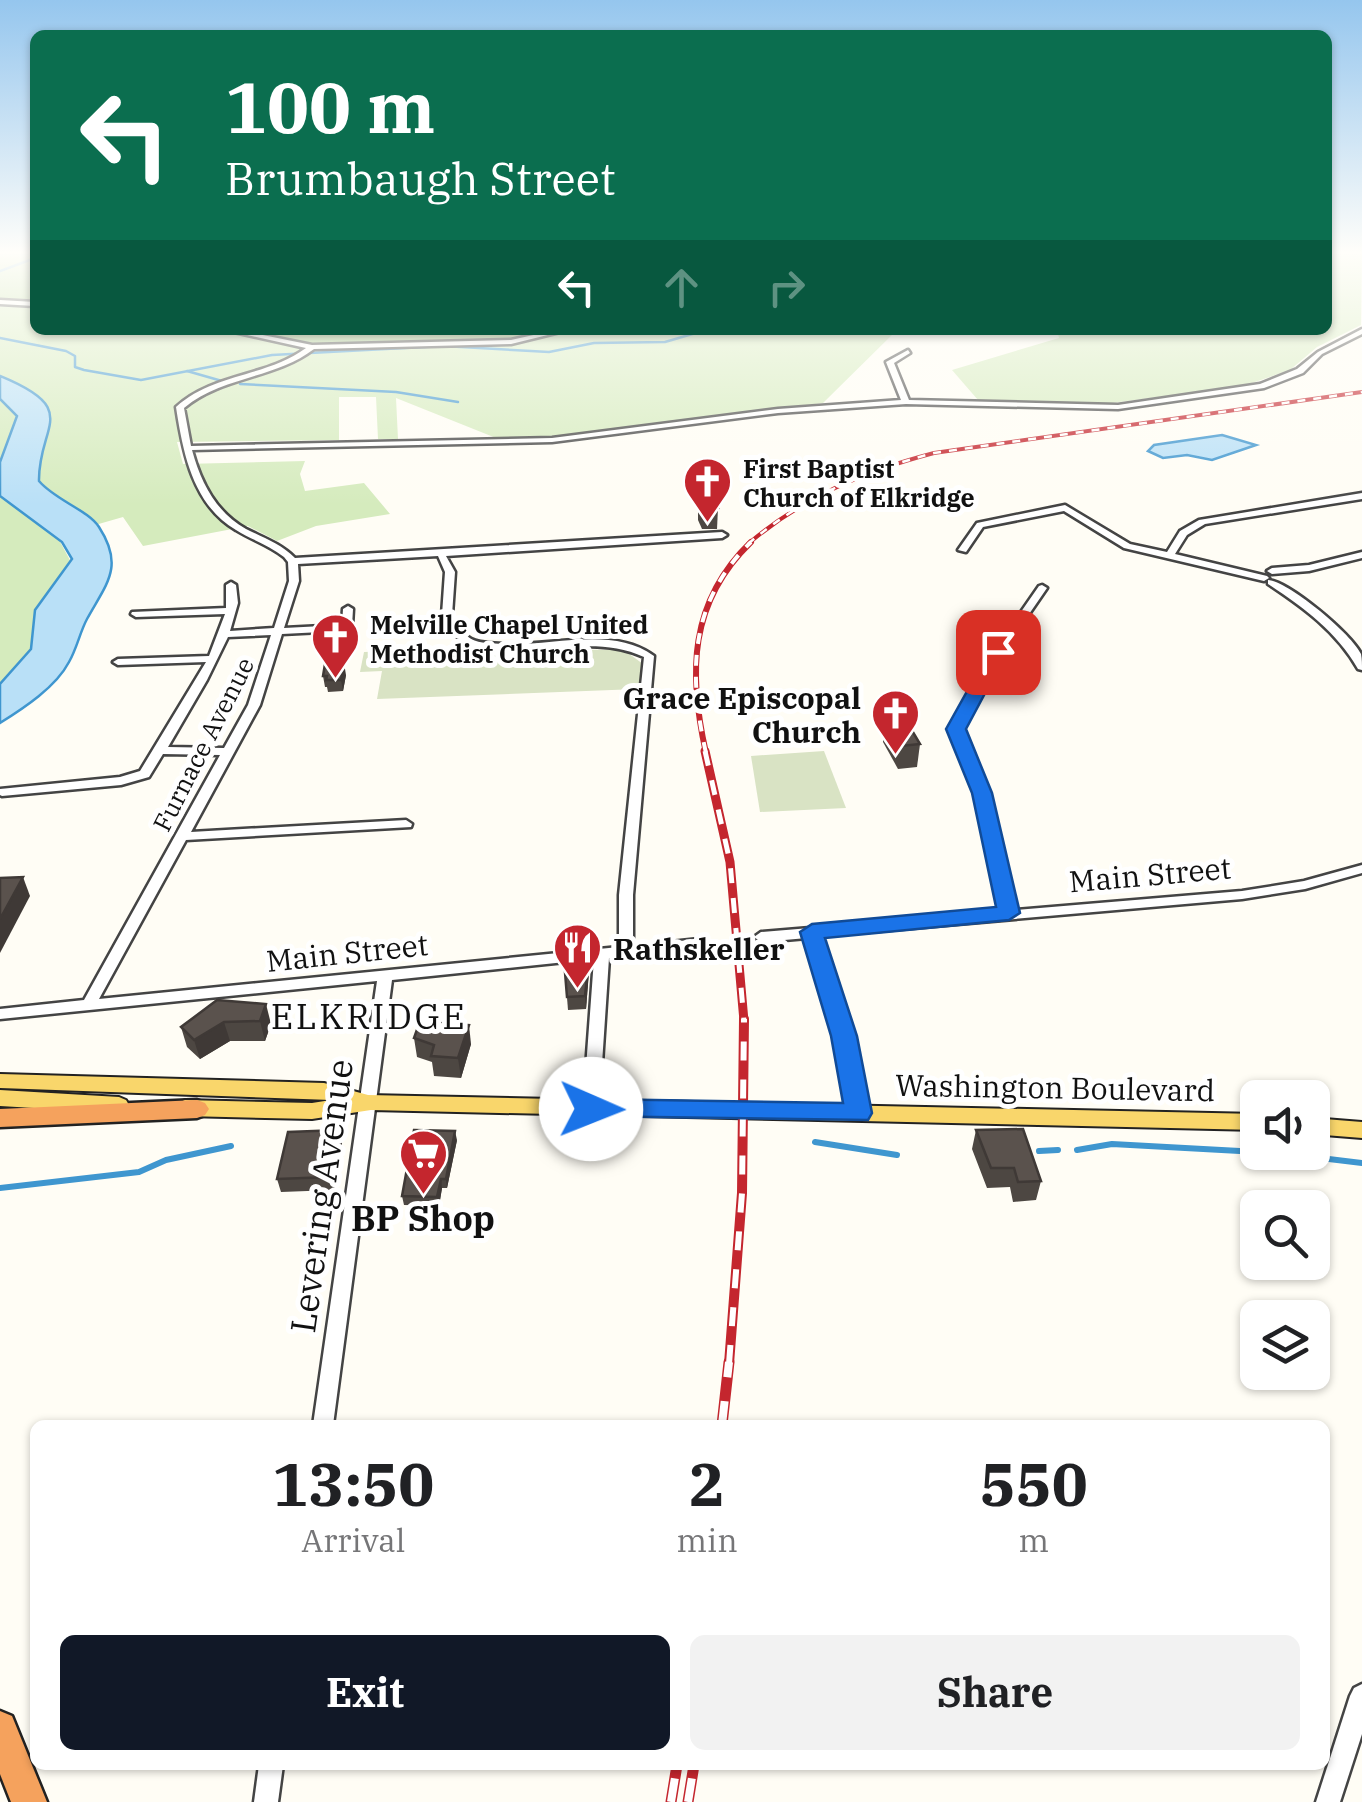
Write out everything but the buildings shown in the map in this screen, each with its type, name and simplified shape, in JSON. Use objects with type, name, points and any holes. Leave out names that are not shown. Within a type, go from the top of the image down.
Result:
[{"type":"highway","points":[[0,1118],[197,1108]]},
{"type":"highway","points":[[0,1728],[29,1802]]},
{"type":"main road","name":"Washington Boulevard","points":[[0,1081],[324,1090],[371,1102]]},
{"type":"main road","name":"Washington Boulevard","points":[[0,1098],[312,1111],[371,1102],[1240,1122]]},
{"type":"main road","points":[[1330,1127],[1362,1130]]},
{"type":"street","points":[[250,336],[306,352],[511,342],[537,336]]},
{"type":"street","points":[[188,448],[552,440],[778,410],[906,402],[1086,408],[1228,393],[1292,375],[1353,336]]},
{"type":"street","points":[[306,352],[185,402],[180,410],[205,498],[216,513],[278,547],[294,561],[442,557],[484,550],[722,535]]},
{"type":"street","points":[[906,402],[890,362],[908,352]]},
{"type":"street","points":[[1170,555],[1183,533],[1202,522],[1362,496]]},
{"type":"street","points":[[963,550],[980,525],[1065,508],[1116,542],[1292,580],[1309,568]]},
{"type":"street","points":[[1268,575],[1362,555]]},
{"type":"street","points":[[442,557],[450,572],[447,615],[466,641],[495,646],[620,646],[649,656],[626,896],[626,952]]},
{"type":"street","name":"Furnace Avenue","points":[[88,1006],[261,690],[292,596],[294,561]]},
{"type":"street","points":[[1268,575],[1299,598],[1349,646],[1362,666]]},
{"type":"street","points":[[1292,580],[1299,598]]},
{"type":"street","points":[[2,792],[121,781],[145,774],[224,634],[235,594],[232,585]]},
{"type":"street","points":[[1009,913],[982,793],[956,729],[998,652],[1042,588]]},
{"type":"street","points":[[346,643],[348,609]]},
{"type":"street","points":[[136,614],[230,611]]},
{"type":"street","points":[[224,634],[344,628]]},
{"type":"street","points":[[118,662],[212,659]]},
{"type":"street","points":[[159,750],[228,752]]},
{"type":"street","points":[[182,836],[406,824]]},
{"type":"street","name":"Main Street","points":[[761,937],[1242,895],[1362,869]]},
{"type":"street","points":[[812,932],[844,1036],[858,1113]]},
{"type":"street","name":"Main Street","points":[[0,1014],[699,944]]},
{"type":"street","points":[[591,1109],[602,953]]},
{"type":"street","name":"Levering Avenue","points":[[324,1420],[371,1102],[385,976]]},
{"type":"street","points":[[1328,1802],[1362,1696]]},
{"type":"street","points":[[266,1802],[270,1770]]},
{"type":"green space","points":[[0,336],[891,336],[823,403],[576,435],[496,438],[396,398],[398,439],[378,439],[376,397],[339,397],[339,440],[177,442],[183,464],[305,461],[300,474],[305,491],[364,483],[390,514],[316,526],[277,541],[248,526],[143,546],[123,517],[57,536],[72,564],[35,610],[31,649],[0,684]]},
{"type":"green space","points":[[264,336],[533,336],[510,341],[313,346]]},
{"type":"green space","points":[[1339,336],[1317,347],[1290,370],[1243,386],[1104,404],[978,400],[952,370],[1059,338]]},
{"type":"green space","points":[[624,650],[643,664],[638,689],[377,699],[382,671],[360,672],[364,652]]},
{"type":"green space","points":[[824,751],[846,808],[760,812],[751,756]]},
{"type":"water","points":[[0,376],[25,388],[49,409],[39,481],[94,521],[107,541],[112,564],[106,585],[63,671],[39,696],[0,723],[0,684],[31,649],[35,610],[72,559],[62,542],[0,496],[0,462],[17,416],[0,399]]},
{"type":"water","points":[[1222,435],[1256,445],[1212,460],[1187,455],[1163,458],[1148,451],[1154,445]]},
{"type":"waterway","points":[[187,371],[272,355],[443,346],[549,352],[594,343],[665,342],[685,336]]},
{"type":"waterway","points":[[0,338],[66,351],[75,356],[75,367],[84,370],[141,380],[187,371]]},
{"type":"waterway","points":[[187,371],[222,381]]},
{"type":"waterway","points":[[240,384],[396,392],[458,402]]},
{"type":"waterway","points":[[815,1142],[897,1155]]},
{"type":"waterway","points":[[1077,1150],[1112,1144],[1240,1151]]},
{"type":"waterway","points":[[0,1188],[139,1172],[166,1160],[231,1146]]},
{"type":"waterway","points":[[1039,1151],[1058,1150]]},
{"type":"waterway","points":[[1330,1159],[1362,1163]]},
{"type":"railway","points":[[748,544],[813,499],[884,468],[934,453],[1362,392]]},
{"type":"railway","points":[[706,753],[697,695],[699,640],[715,589],[751,542]]},
{"type":"railway","points":[[705,751],[730,862],[744,1021]]},
{"type":"railway","points":[[729,1364],[742,1193],[744,1021]]},
{"type":"railway","points":[[723,1420],[729,1362]]},
{"type":"railway","points":[[671,1802],[676,1770]]},
{"type":"railway","points":[[688,1802],[693,1770]]},
{"type":"place","name":"First Baptist Church of Elkridge","points":[[708,524]]},
{"type":"place","name":"Melville Chapel United Methodist Church","points":[[335,680]]},
{"type":"place","name":"Grace Episcopal Church","points":[[896,756]]},
{"type":"place","name":"Rathskeller","points":[[578,990]]},
{"type":"place","name":"BP Shop","points":[[423,1196]]},
{"type":"district","name":"ELKRIDGE","points":[[369,1016]]},
{"type":"route","points":[[591,1109],[858,1113],[844,1036],[812,932],[1009,913],[982,793],[956,729],[998,652]]}]
